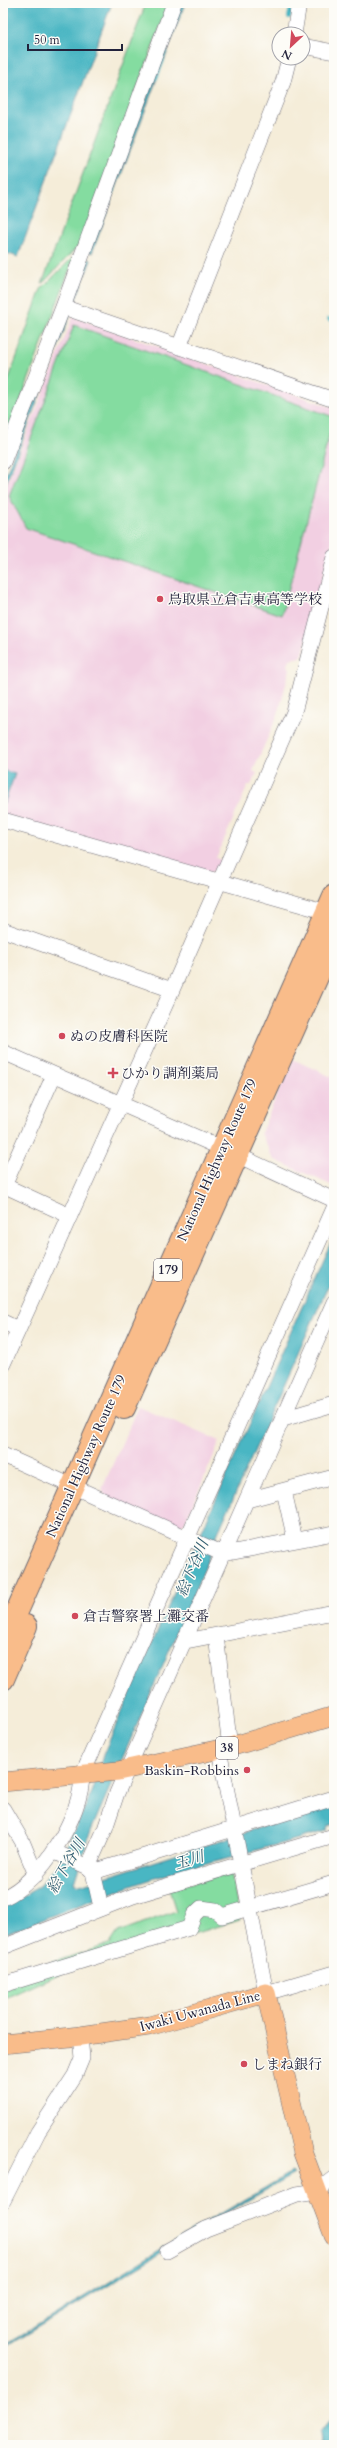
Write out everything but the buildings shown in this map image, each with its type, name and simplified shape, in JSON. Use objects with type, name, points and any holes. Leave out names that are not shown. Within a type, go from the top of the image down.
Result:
[{"type":"highway","name":"National Highway Route 179","points":[[3,1679],[80,1489],[229,1152],[332,907]]},
{"type":"highway","name":"National Highway Route 179","points":[[229,1152],[334,939]]},
{"type":"highway","name":"National Highway Route 179","points":[[3,1643],[80,1489]]},
{"type":"main road","name":"38","points":[[3,1782],[124,1770],[224,1748],[334,1716]]},
{"type":"main road","name":"Iwaki Uwanada Line","points":[[3,2044],[80,2036],[149,2026],[266,1993],[303,2153],[334,2236]]},
{"type":"street","points":[[3,462],[63,307],[174,3]]},
{"type":"street","points":[[295,26],[299,3]]},
{"type":"street","points":[[311,48],[334,52]]},
{"type":"street","points":[[179,348],[284,82],[287,66]]},
{"type":"street","points":[[63,307],[334,400]]},
{"type":"street","points":[[3,1364],[172,990],[294,712],[334,557]]},
{"type":"street","points":[[3,820],[220,882],[332,907]]},
{"type":"street","points":[[3,930],[172,990]]},
{"type":"street","points":[[3,1052],[334,1200]]},
{"type":"street","points":[[54,1075],[4,1186],[70,1216]]},
{"type":"street","points":[[3,1898],[22,1888],[36,1875],[53,1851],[78,1802],[85,1775],[190,1540],[334,1208]]},
{"type":"street","points":[[101,1907],[90,1869],[124,1770],[186,1641],[219,1553],[247,1500],[334,1302]]},
{"type":"street","points":[[3,1322],[18,1328]]},
{"type":"street","points":[[283,1419],[334,1404]]},
{"type":"street","points":[[3,1455],[219,1553],[334,1533]]},
{"type":"street","points":[[247,1500],[334,1477]]},
{"type":"street","points":[[284,1491],[295,1540]]},
{"type":"street","points":[[186,1641],[334,1612]]},
{"type":"street","points":[[216,1636],[224,1748],[233,1832],[251,1908],[266,1993],[334,1973]]},
{"type":"street","points":[[53,1851],[90,1869],[233,1832],[334,1798]]},
{"type":"street","points":[[3,1808],[22,1841],[36,1875]]},
{"type":"street","points":[[3,1947],[101,1907],[240,1861],[334,1836]]},
{"type":"street","points":[[3,1985],[189,1928],[194,1915],[201,1908],[215,1910],[222,1916],[334,1883]]},
{"type":"street","points":[[3,2201],[38,2132],[75,2075],[82,2058],[80,2036]]},
{"type":"street","points":[[167,2251],[206,2229],[297,2194],[319,2195],[334,2178]]},
{"type":"shaded area","name":"鳥取県立倉吉東高等学校","points":[[73,317],[334,408],[334,535],[303,653],[301,657],[290,659],[288,665],[290,669],[278,714],[253,771],[257,773],[251,785],[248,785],[216,858],[223,861],[220,868],[209,873],[3,815],[3,494]]},
{"type":"shaded area","points":[[292,1059],[334,1078],[333,1186],[273,1159],[261,1133]]},
{"type":"shaded area","points":[[138,1406],[220,1441],[185,1522],[176,1528],[105,1496],[102,1489]]},
{"type":"green space","points":[[146,3],[169,3],[80,244],[42,284]]},
{"type":"green space","points":[[75,255],[3,448],[3,395],[41,289]]},
{"type":"green space","points":[[74,325],[334,417],[282,615],[26,528],[9,496]]},
{"type":"green space","points":[[231,1872],[240,1920],[63,1972],[3,1999],[3,1978],[110,1944],[118,1932],[176,1911],[169,1889]]},
{"type":"water","points":[[3,3],[112,3],[18,257],[3,252]]},
{"type":"water","points":[[181,3],[185,3],[163,64],[160,63]]},
{"type":"water","points":[[156,73],[159,73],[92,253],[89,252]]},
{"type":"water","points":[[88,259],[91,260],[3,491],[3,482]]},
{"type":"water","points":[[3,770],[15,774],[4,804],[3,803]]},
{"type":"water","points":[[334,1235],[334,1273],[217,1535],[205,1568],[88,1838],[74,1883],[80,1885],[334,1804],[334,1824],[328,1826],[326,1831],[185,1869],[144,1882],[3,1935],[3,1906],[21,1898],[40,1885],[60,1861],[93,1790],[103,1755],[142,1665]]},
{"type":"water","points":[[292,2172],[294,2174],[231,2210],[3,2349],[3,2347],[179,2238]]},
{"type":"water","points":[[334,2415],[334,2445],[317,2445],[321,2443],[320,2433]]},
{"type":"waterway","points":[[289,17],[292,3]]},
{"type":"waterway","points":[[156,78],[163,60]]},
{"type":"waterway","points":[[329,319],[334,321]]},
{"type":"place","name":"鳥取県立倉吉東高等学校","points":[[160,599]]},
{"type":"place","name":"ぬの皮膚科医院","points":[[62,1036]]},
{"type":"place","name":"ひかり調剤薬局","points":[[113,1073]]},
{"type":"place","name":"倉吉警察署上灘交番","points":[[75,1616]]},
{"type":"place","name":"Baskin-Robbins","points":[[247,1770]]},
{"type":"place","name":"しまね銀行","points":[[244,2064]]},
{"type":"water label","name":"絵下谷川","points":[[192,1568]]},
{"type":"water label","name":"玉川","points":[[189,1860]]},
{"type":"water label","name":"絵下谷川","points":[[66,1866]]}]
